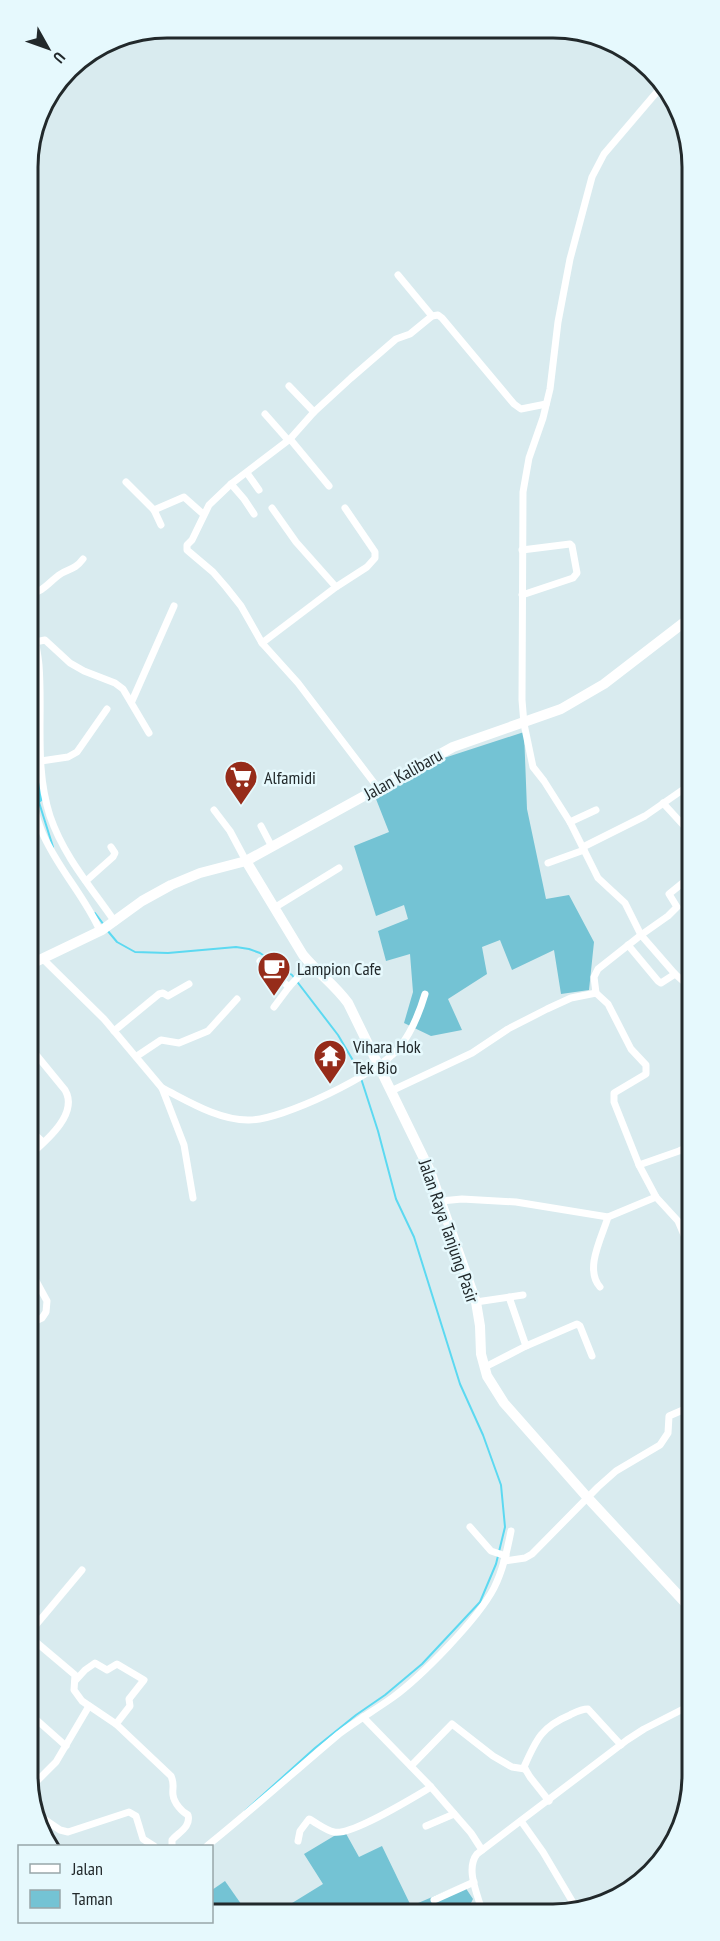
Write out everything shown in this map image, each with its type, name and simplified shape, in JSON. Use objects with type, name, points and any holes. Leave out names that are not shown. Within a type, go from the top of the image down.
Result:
[{"type":"street","points":[[658,91],[604,154],[592,177],[570,260],[558,322],[550,389],[529,458],[523,492],[524,724],[533,767],[570,822],[598,878],[625,903],[641,934],[682,980]]},
{"type":"street","points":[[398,275],[432,316]]},
{"type":"street","points":[[378,788],[298,683],[262,643],[241,606],[213,572],[187,550],[187,545],[192,540],[203,514],[231,484],[289,440],[314,412],[396,339],[410,334],[432,316],[438,315],[442,318],[514,404],[521,409],[546,404]]},
{"type":"street","points":[[289,386],[314,412]]},
{"type":"street","points":[[266,414],[328,486]]},
{"type":"street","points":[[247,473],[259,490]]},
{"type":"street","points":[[126,482],[154,510],[161,525]]},
{"type":"street","points":[[231,484],[254,514]]},
{"type":"street","points":[[154,510],[183,497],[203,514]]},
{"type":"street","points":[[272,508],[296,542],[336,586]]},
{"type":"street","points":[[262,643],[336,586],[367,567],[376,555],[345,508]]},
{"type":"street","points":[[522,550],[572,545],[577,573],[573,578],[522,595]]},
{"type":"street","points":[[38,593],[43,591],[61,573],[74,569],[83,559]]},
{"type":"street","points":[[132,701],[174,606]]},
{"type":"street","name":"Jalan Kalibaru","points":[[38,961],[107,927],[142,901],[171,885],[200,873],[246,861],[453,747],[524,724],[561,709],[604,684],[682,624]]},
{"type":"street","points":[[38,641],[48,641],[70,663],[115,683],[123,689],[149,733]]},
{"type":"street","points":[[38,658],[41,761],[45,797],[65,850],[86,881],[107,927]]},
{"type":"street","points":[[41,761],[68,757],[77,752],[107,709]]},
{"type":"street","points":[[548,863],[583,849],[645,816],[682,790]]},
{"type":"street","points":[[663,803],[682,824]]},
{"type":"street","points":[[214,810],[230,831],[246,861]]},
{"type":"street","points":[[570,822],[596,810]]},
{"type":"street","points":[[38,820],[52,852],[92,912],[107,927]]},
{"type":"street","points":[[261,826],[272,847]]},
{"type":"street","points":[[86,881],[113,857],[115,853],[111,847]]},
{"type":"street","name":"Jalan Raya Tanjung Pasir","points":[[246,861],[307,968],[337,988],[348,1003],[377,1068],[391,1091],[430,1171],[476,1302],[481,1354],[487,1376],[504,1403],[682,1599]]},
{"type":"street","points":[[274,908],[339,868]]},
{"type":"street","points":[[682,883],[669,894],[676,904],[675,910],[641,934],[596,972],[594,977],[596,993],[608,1004],[632,1049],[646,1065],[647,1072],[644,1076],[613,1096],[639,1165],[656,1197],[678,1221],[682,1230]]},
{"type":"street","points":[[628,945],[658,981],[662,982],[675,974]]},
{"type":"street","points":[[43,959],[104,1019],[162,1088],[184,1145],[193,1198]]},
{"type":"street","points":[[260,961],[291,985]]},
{"type":"street","points":[[274,1007],[307,968]]},
{"type":"street","points":[[114,1031],[159,994],[163,993],[168,996],[189,984]]},
{"type":"street","points":[[391,1091],[472,1053],[508,1029],[554,1006],[571,998],[596,993]]},
{"type":"street","points":[[162,1088],[209,1111],[236,1119],[269,1118],[328,1095],[377,1068],[398,1049],[411,1030],[425,994]]},
{"type":"street","points":[[137,1056],[161,1040],[179,1043],[208,1031],[237,999]]},
{"type":"street","points":[[38,1057],[69,1097],[67,1113],[38,1147]]},
{"type":"street","points":[[38,1137],[43,1142]]},
{"type":"street","points":[[639,1165],[682,1149]]},
{"type":"street","points":[[441,1202],[462,1199],[516,1202],[608,1217],[656,1197]]},
{"type":"street","points":[[600,1287],[593,1271],[608,1217]]},
{"type":"street","points":[[38,1284],[48,1306],[42,1318],[38,1320]]},
{"type":"street","points":[[476,1302],[524,1295]]},
{"type":"street","points":[[509,1297],[526,1346]]},
{"type":"street","points":[[485,1367],[577,1324],[580,1326],[592,1356]]},
{"type":"street","points":[[470,1527],[495,1553],[505,1558],[525,1558],[532,1554],[587,1497],[616,1472],[656,1449],[668,1433],[668,1418],[682,1411]]},
{"type":"street","points":[[208,1845],[328,1744],[392,1698],[414,1679],[479,1611],[495,1586],[511,1531]]},
{"type":"street","points":[[38,1622],[82,1570]]},
{"type":"street","points":[[38,1644],[75,1675],[75,1694],[116,1724],[172,1779],[175,1787],[173,1795],[181,1811],[188,1815],[189,1821],[187,1826],[171,1840],[172,1845]]},
{"type":"street","points":[[75,1681],[95,1663],[107,1670],[117,1664],[144,1680],[129,1699],[130,1706],[116,1724]]},
{"type":"street","points":[[38,1781],[56,1762],[89,1706]]},
{"type":"street","points":[[525,1769],[540,1734],[558,1720],[582,1709],[590,1711],[621,1745]]},
{"type":"street","points":[[480,1904],[474,1882],[473,1861],[482,1850],[621,1745],[644,1729],[682,1710]]},
{"type":"street","points":[[363,1717],[431,1788],[471,1833],[482,1850]]},
{"type":"street","points":[[38,1721],[66,1746]]},
{"type":"street","points":[[411,1766],[452,1724],[493,1756],[512,1767],[525,1769],[549,1800]]},
{"type":"street","points":[[298,1841],[301,1828],[309,1819],[333,1832],[343,1832],[390,1811],[431,1788]]},
{"type":"street","points":[[46,1820],[60,1830],[69,1832],[129,1812],[136,1816],[143,1839],[152,1845]]},
{"type":"street","points":[[426,1826],[454,1814]]},
{"type":"street","points":[[521,1821],[543,1852],[573,1902]]},
{"type":"street","points":[[434,1900],[474,1882]]},
{"type":"green space","points":[[524,732],[527,809],[546,899],[569,895],[594,942],[589,990],[561,994],[554,950],[512,970],[500,940],[482,947],[487,974],[448,999],[462,1030],[431,1036],[404,1023],[413,992],[410,954],[386,961],[378,931],[408,919],[404,905],[376,916],[354,846],[389,832],[376,799],[441,759]]},
{"type":"green space","points":[[344,1830],[359,1857],[382,1846],[410,1904],[290,1904],[323,1884],[304,1854]]},
{"type":"green space","points":[[225,1881],[241,1904],[213,1904],[213,1889]]},
{"type":"green space","points":[[463,1884],[473,1899],[470,1904],[416,1904]]},
{"type":"waterway","points":[[38,799],[53,847]]},
{"type":"waterway","points":[[95,913],[104,925]]},
{"type":"waterway","points":[[107,930],[117,942],[135,952],[168,953],[236,947],[260,953],[292,975],[338,1035],[358,1069],[378,1131],[396,1199],[414,1237],[460,1384],[483,1435],[501,1485],[505,1527],[496,1564],[480,1602],[422,1664],[315,1748],[245,1811]]},
{"type":"place","name":"Alfamidi","points":[[241,806]]},
{"type":"place","name":"Lampion Cafe","points":[[274,997]]},
{"type":"place","name":"Vihara Hok Tek Bio","points":[[330,1085]]}]
